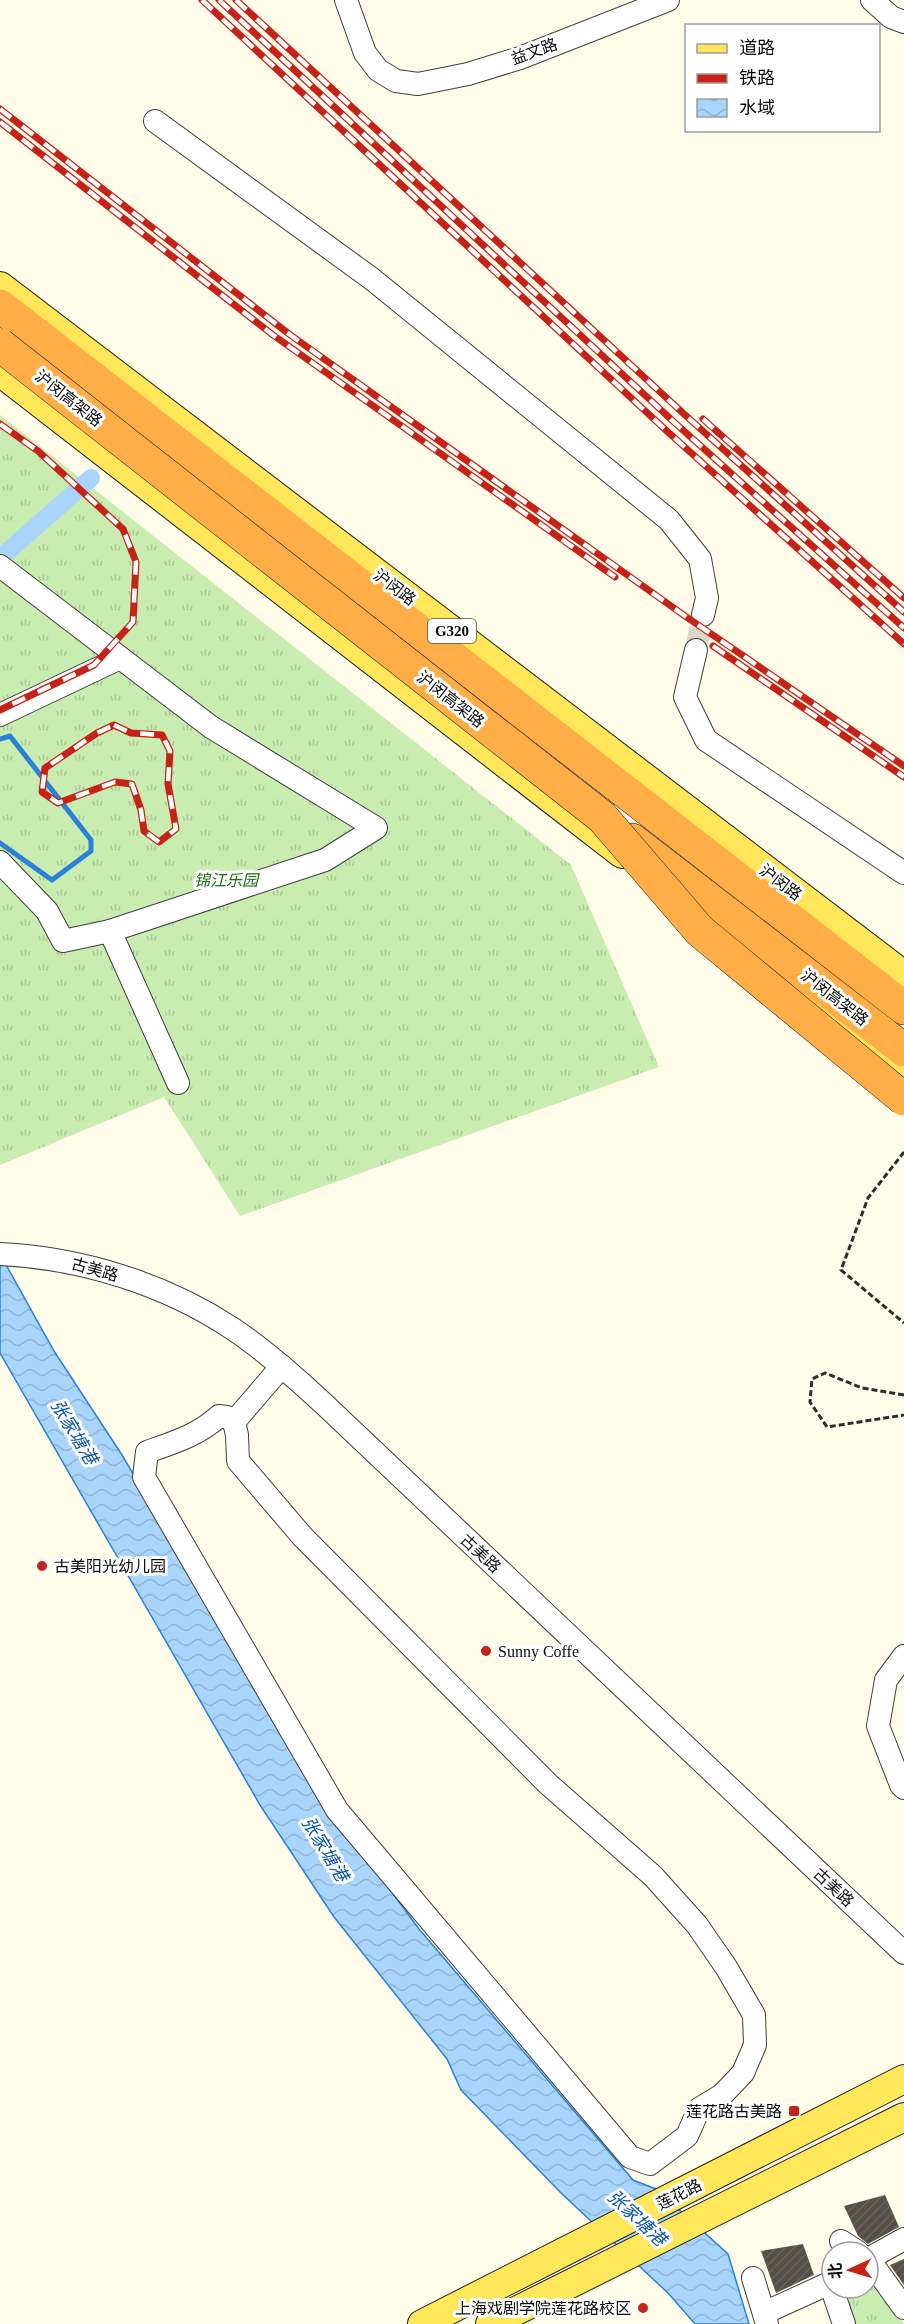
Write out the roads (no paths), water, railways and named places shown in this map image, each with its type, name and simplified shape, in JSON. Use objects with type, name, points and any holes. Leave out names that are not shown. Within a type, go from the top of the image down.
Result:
[{"type":"highway","points":[[0,298],[59,372]]},
{"type":"highway","name":"沪闵高架路","points":[[0,306],[59,372],[602,817],[904,1050]]},
{"type":"highway","name":"沪闵高架路","points":[[0,345],[59,372],[904,1008]]},
{"type":"highway","points":[[0,355],[59,372]]},
{"type":"highway","points":[[602,817],[700,931],[904,1099]]},
{"type":"main road","name":"沪闵路","points":[[0,286],[904,975]]},
{"type":"main road","points":[[0,329],[59,372],[165,457],[180,512]]},
{"type":"main road","points":[[0,372],[904,1072]]},
{"type":"main road","name":"莲花路","points":[[422,2324],[904,2079]]},
{"type":"main road","name":"莲花路","points":[[489,2324],[904,2117]]},
{"type":"street","name":"益文路","points":[[346,0],[365,53],[378,70],[396,81],[418,84],[468,74],[520,58],[668,0]]},
{"type":"street","points":[[872,0],[891,17],[904,22]]},
{"type":"street","points":[[156,121],[372,279],[669,520],[700,559],[707,598],[703,615]]},
{"type":"street","points":[[0,566],[212,728],[376,828],[325,860],[110,931],[63,941],[47,911],[0,862]]},
{"type":"street","points":[[696,650],[685,697],[706,740],[904,873]]},
{"type":"street","points":[[0,715],[120,658]]},
{"type":"street","points":[[110,931],[178,1083]]},
{"type":"street","name":"古美路","points":[[10,1254],[54,1258],[139,1282],[183,1301],[232,1329],[282,1366],[904,1953]]},
{"type":"street","points":[[234,1422],[282,1366]]},
{"type":"street","points":[[219,1416],[227,1417],[234,1422],[238,1461],[302,1536],[548,1784],[653,1876],[697,1925],[726,1967],[754,2015],[756,2045],[743,2073],[722,2095],[699,2109],[687,2136],[650,2164],[630,2157],[337,1810],[144,1477],[147,1452],[189,1436],[208,1426],[219,1416]]},
{"type":"street","points":[[904,1656],[885,1680],[878,1726],[904,1788]]},
{"type":"street","points":[[880,2253],[904,2240]]},
{"type":"street","points":[[880,2275],[904,2308]]},
{"type":"street","points":[[753,2278],[766,2318],[820,2289]]},
{"type":"street","points":[[836,2300],[844,2324]]},
{"type":"water","name":"张家塘港","points":[[0,1254],[54,1351],[122,1455],[332,1811],[419,1929],[633,2180],[656,2189],[728,2254],[749,2324],[695,2324],[668,2293],[562,2194],[461,2090],[447,2059],[334,1917],[260,1805],[0,1353]]},
{"type":"waterway","points":[[7,552],[91,478]]},
{"type":"waterway","points":[[0,739],[10,736],[91,840],[91,851],[52,880],[0,843]]},
{"type":"tunnel","points":[[696,650],[703,615]]},
{"type":"railway","points":[[202,0],[669,433],[904,644]]},
{"type":"railway","points":[[219,0],[675,423],[904,628]]},
{"type":"railway","points":[[236,0],[684,414],[904,612]]},
{"type":"railway","points":[[0,109],[289,334],[685,616],[904,766]]},
{"type":"railway","points":[[0,122],[273,335],[615,577]]},
{"type":"railway","points":[[703,419],[904,598]]},
{"type":"railway","points":[[0,424],[38,451],[123,529],[136,562],[133,622],[94,665],[0,710]]},
{"type":"railway","points":[[713,646],[904,777]]},
{"type":"railway","points":[[114,725],[131,733],[162,735],[170,751],[168,784],[176,829],[159,842],[144,831],[141,810],[132,784],[115,782],[58,803],[42,792],[45,768],[97,733],[114,725]]},
{"type":"place","name":"古美阳光幼儿园","points":[[42,1566]]},
{"type":"place","name":"Sunny Coffe","points":[[486,1651]]},
{"type":"place","name":"莲花路古美路","points":[[794,2111]]},
{"type":"place","name":"上海戏剧学院莲花路校区","points":[[643,2308]]},
{"type":"park label","name":"锦江乐园","points":[[226,880]]}]
